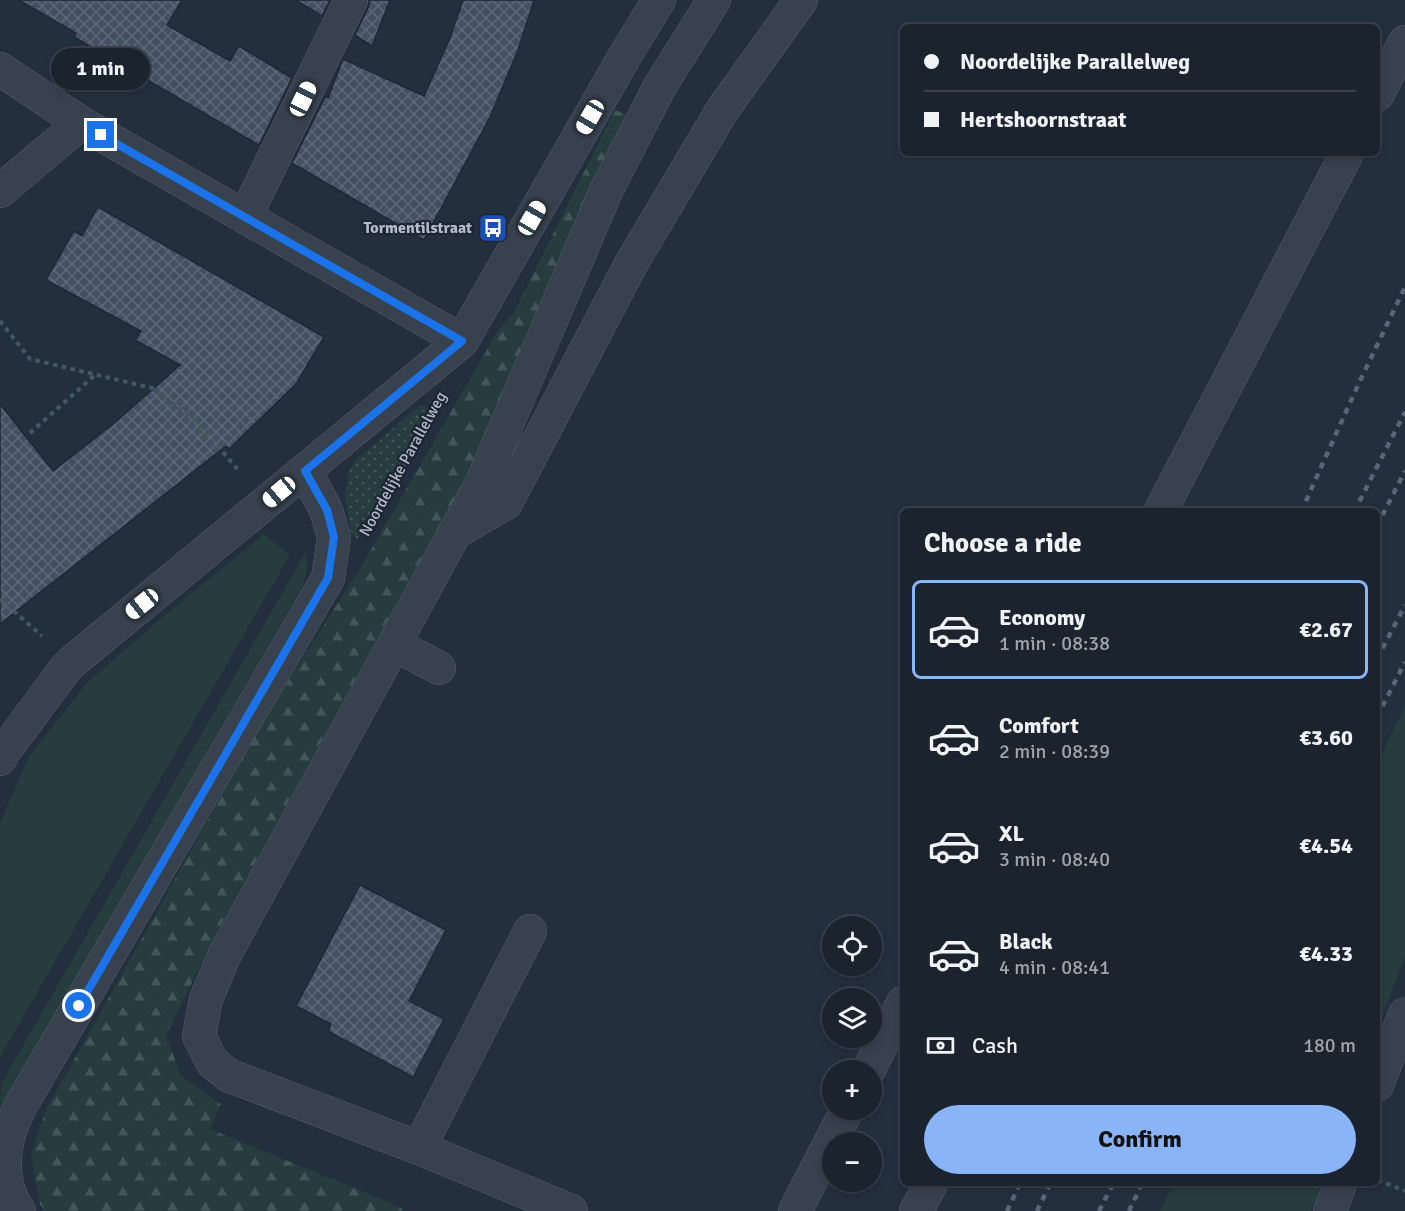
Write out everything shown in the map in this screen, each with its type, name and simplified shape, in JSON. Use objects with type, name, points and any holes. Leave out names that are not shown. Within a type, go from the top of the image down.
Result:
[{"type":"street","points":[[245,217],[351,0]]},
{"type":"street","name":"Noordelijke Parallelweg","points":[[19,1211],[11,1201],[5,1173],[8,1138],[20,1107],[328,578],[334,537],[327,510],[305,471],[462,341],[659,0]]},
{"type":"street","points":[[571,1211],[419,1148],[228,1075],[212,1062],[199,1036],[206,999],[224,956],[482,483],[606,191],[660,86],[714,0]]},
{"type":"street","points":[[454,533],[506,503],[631,264],[723,109],[801,0]]},
{"type":"street","points":[[1380,89],[1405,42]]},
{"type":"street","points":[[623,59],[660,86]]},
{"type":"street","points":[[0,69],[81,123],[462,341]]},
{"type":"street","points":[[0,191],[81,123]]},
{"type":"street","points":[[1162,508],[1345,156]]},
{"type":"street","points":[[0,759],[72,662],[305,471]]},
{"type":"street","points":[[394,644],[439,668]]},
{"type":"street","points":[[419,1148],[530,931]]},
{"type":"street","points":[[874,1060],[900,1010]]},
{"type":"street","points":[[1389,1072],[1404,1019]]},
{"type":"street","points":[[795,1211],[843,1120]]},
{"type":"street","points":[[916,1211],[930,1186]]},
{"type":"street","points":[[1330,1211],[1339,1186]]},
{"type":"path","points":[[0,321],[30,359],[152,387],[197,422],[266,503]]},
{"type":"path","points":[[30,433],[95,374]]},
{"type":"path","name":"Noordelijke Parallelweg","points":[[370,523],[432,415]]},
{"type":"path","points":[[0,599],[72,662]]},
{"type":"path","points":[[1380,1181],[1405,1191]]},
{"type":"green space","points":[[615,110],[630,116],[477,464],[428,546],[218,930],[166,1035],[181,1076],[221,1104],[210,1129],[402,1208],[402,1211],[46,1211],[40,1205],[31,1155],[46,1110],[269,711],[361,567],[499,329],[513,314]]},
{"type":"green space","points":[[421,405],[431,412],[357,539],[351,532],[345,496],[349,471],[357,459]]},
{"type":"green space","points":[[264,534],[290,555],[0,1057],[0,823],[29,756],[87,683]]},
{"type":"green space","points":[[305,553],[308,566],[303,585],[0,1110],[1,1084]]},
{"type":"green space","points":[[1405,706],[1405,956],[1380,1023],[1380,758]]},
{"type":"green space","points":[[1172,1186],[1320,1186],[1311,1211],[1160,1211]]},
{"type":"building","points":[[19,0],[182,0],[167,25],[230,61],[239,46],[292,78],[259,145],[74,37],[76,33]]},
{"type":"building","points":[[296,0],[330,0],[322,16]]},
{"type":"building","points":[[370,0],[390,0],[372,46],[355,35]]},
{"type":"building","points":[[463,0],[534,0],[518,50],[490,117],[424,240],[292,163],[325,97],[328,98],[343,59],[424,96],[450,38]]},
{"type":"building","points":[[98,207],[324,337],[296,384],[229,449],[226,446],[0,624],[0,404],[53,471],[117,421],[180,365],[135,340],[141,331],[46,280],[74,231],[82,236]]},
{"type":"building","points":[[360,885],[446,930],[409,1001],[444,1019],[413,1077],[328,1031],[331,1024],[296,1006]]},
{"type":"railway","points":[[1303,508],[1405,287]]},
{"type":"railway","points":[[1356,508],[1405,412]]},
{"type":"railway","points":[[1380,520],[1405,471]]},
{"type":"railway","points":[[1380,653],[1405,605]]},
{"type":"railway","points":[[1380,711],[1405,662]]},
{"type":"railway","points":[[1007,1211],[1019,1186]]},
{"type":"railway","points":[[1037,1211],[1049,1186]]},
{"type":"railway","points":[[1099,1211],[1112,1186]]},
{"type":"railway","points":[[1129,1211],[1141,1186]]},
{"type":"place","name":"Tormentilstraat","points":[[493,228]]},
{"type":"route","points":[[79,1006],[328,578],[334,537],[327,510],[305,471],[462,341],[101,135]]}]
